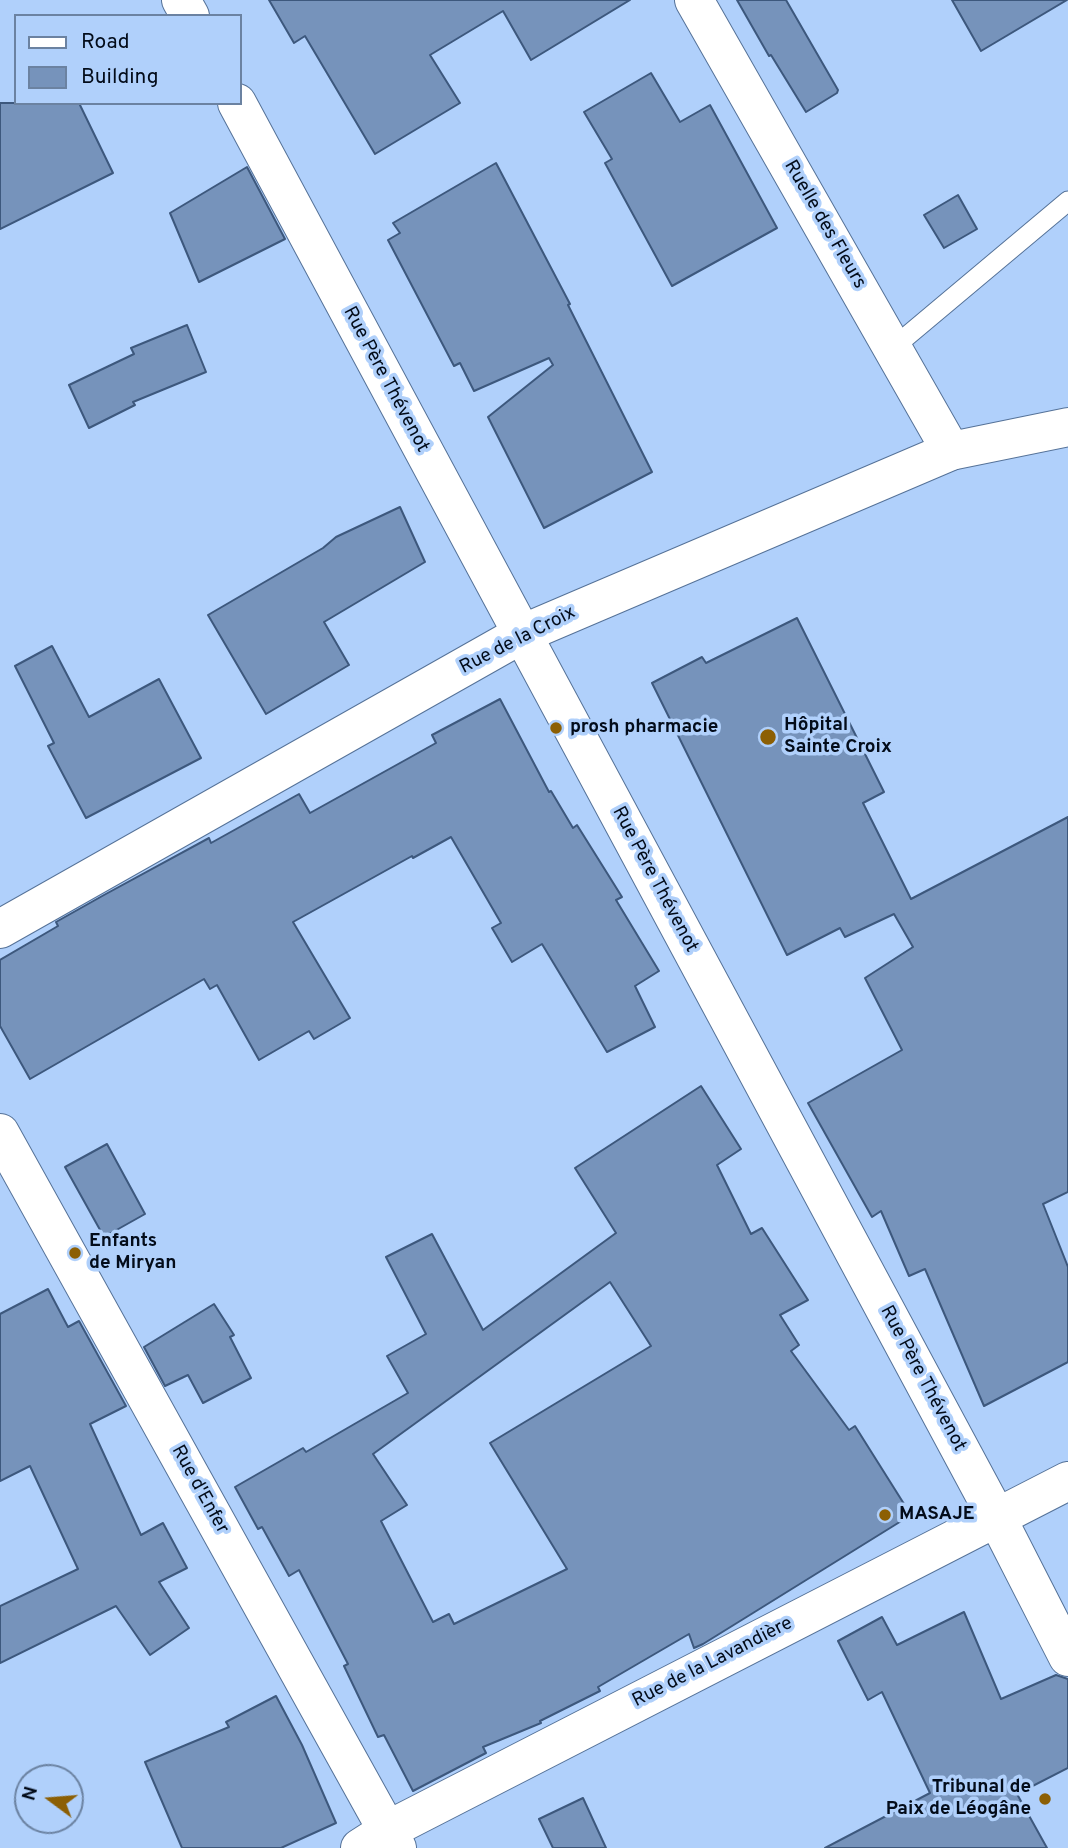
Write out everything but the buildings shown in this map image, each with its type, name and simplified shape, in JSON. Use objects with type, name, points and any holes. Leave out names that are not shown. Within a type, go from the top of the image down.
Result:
[{"type":"street","name":"Ruelle des Fleurs","points":[[694,0],[951,451]]},
{"type":"street","name":"Rue Père Thévenot","points":[[238,105],[997,1518],[1068,1657]]},
{"type":"street","name":"Rue de la Croix","points":[[0,929],[522,634],[951,451],[1068,427]]},
{"type":"street","name":"Rue d'Enfer","points":[[0,1133],[382,1842]]},
{"type":"street","name":"Rue de la Lavandière","points":[[382,1842],[1068,1481]]},
{"type":"lane","points":[[894,347],[1068,201]]},
{"type":"place","name":"prosh pharmacie","points":[[556,728]]},
{"type":"place","name":"Hôpital Sainte Croix","points":[[768,737]]},
{"type":"place","name":"Enfants de Miryan","points":[[75,1253]]},
{"type":"place","name":"MASAJE","points":[[885,1515]]},
{"type":"place","name":"Tribunal de Paix de Léogâne","points":[[1045,1799]]}]
